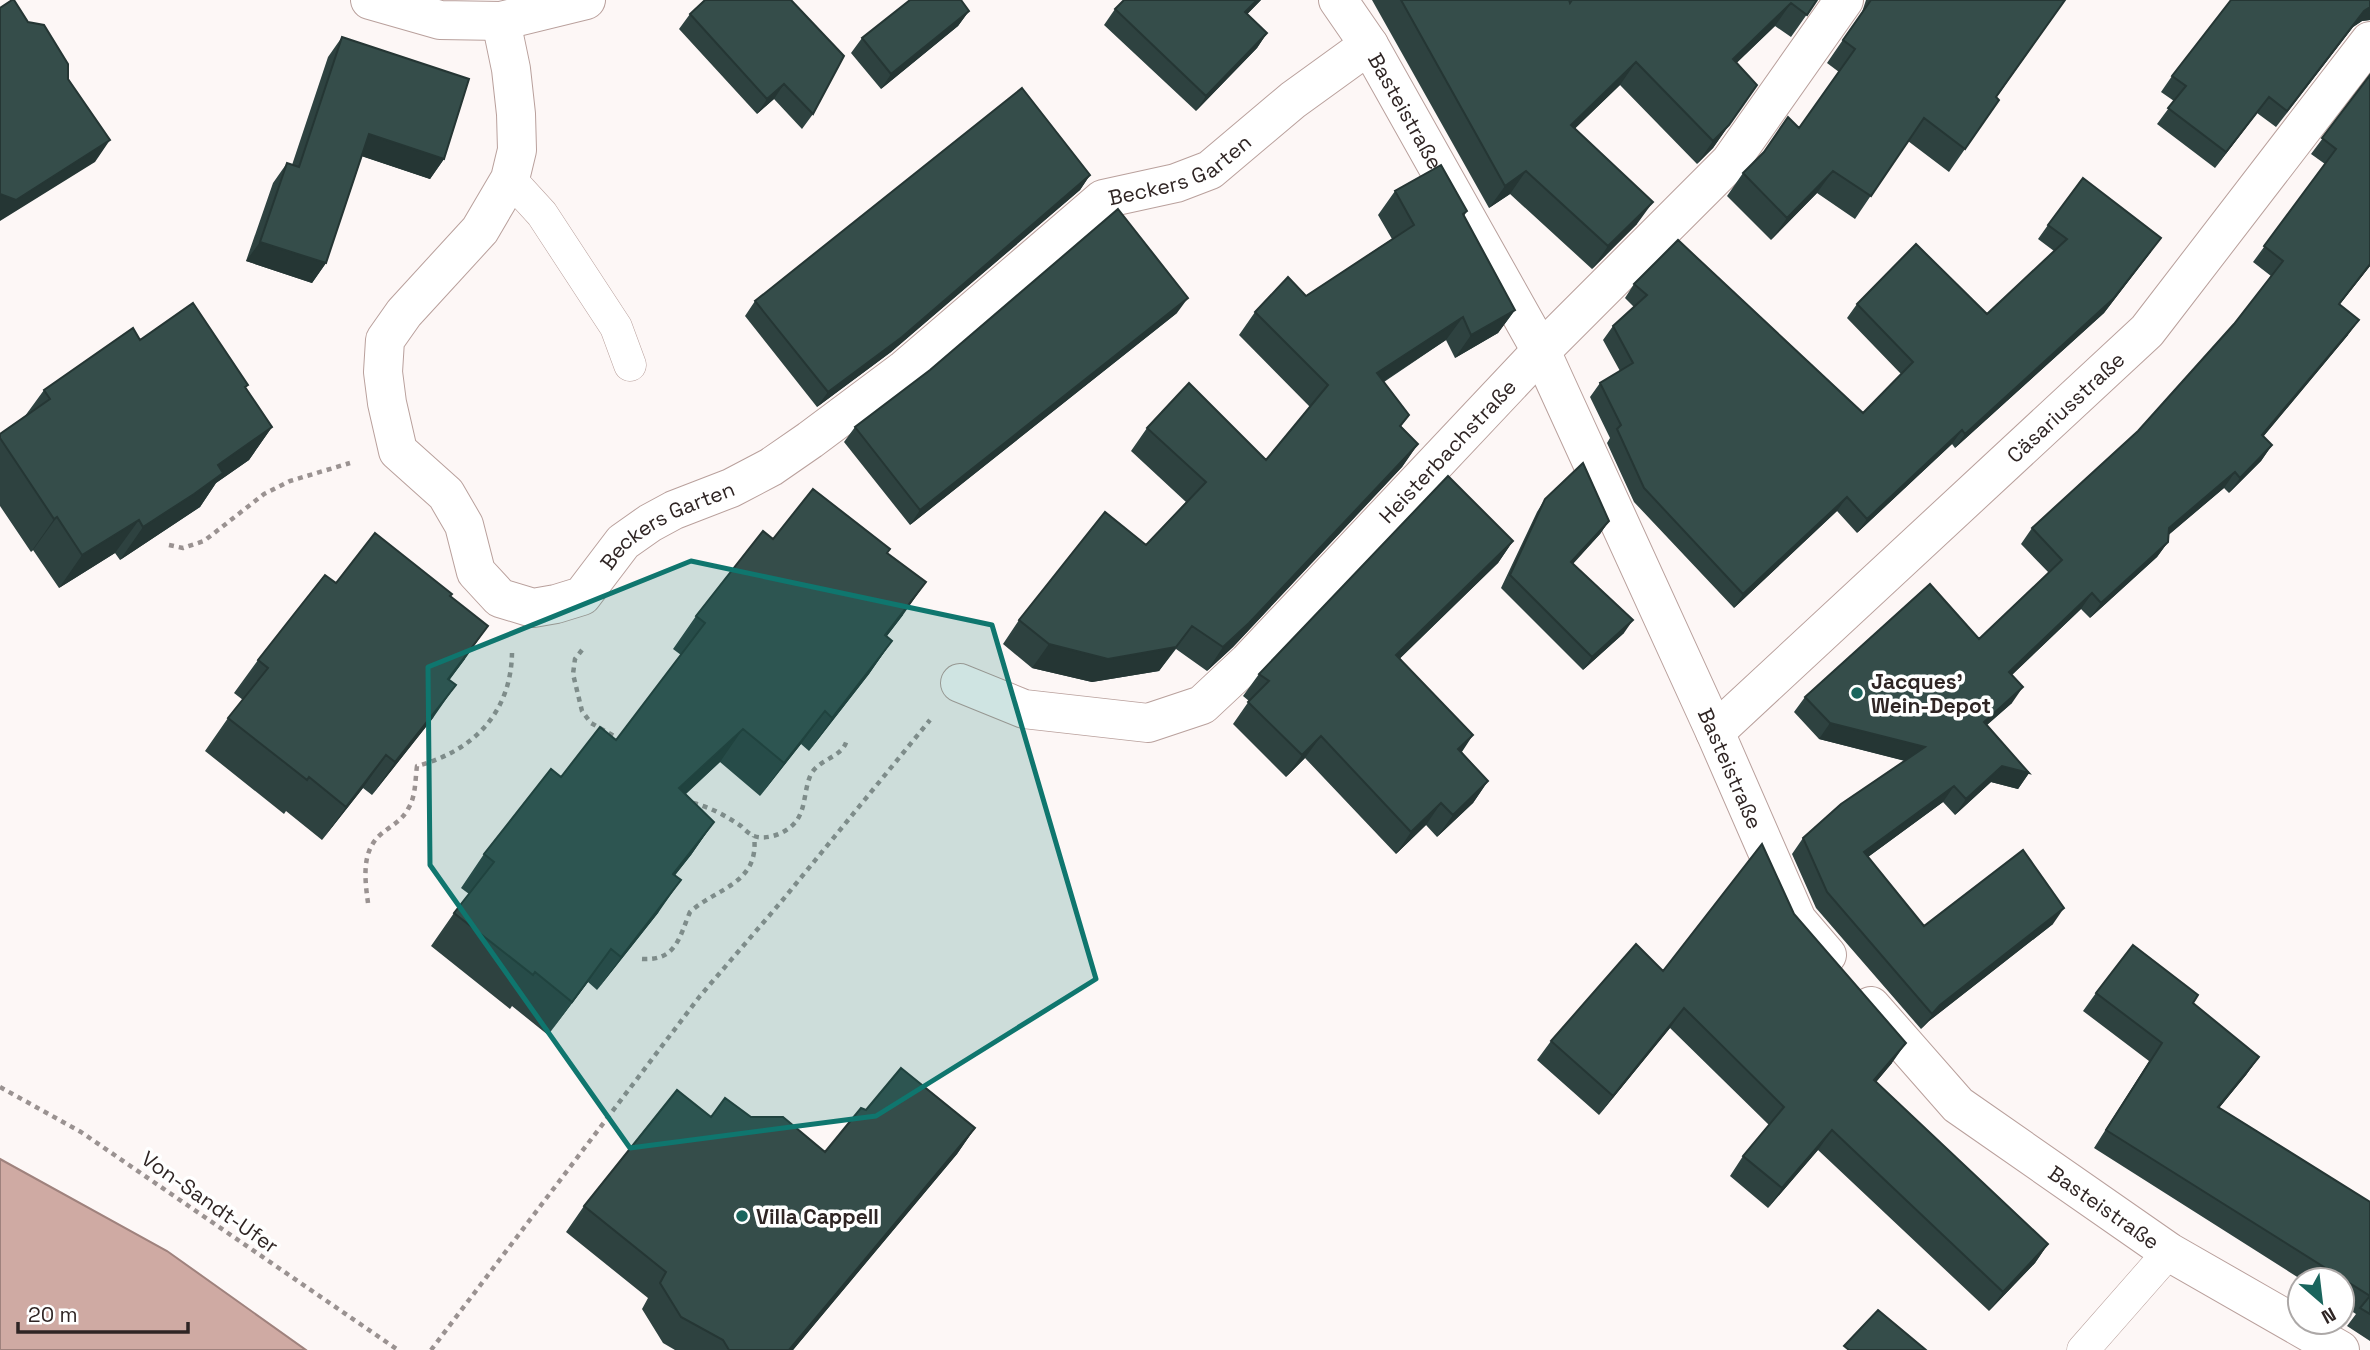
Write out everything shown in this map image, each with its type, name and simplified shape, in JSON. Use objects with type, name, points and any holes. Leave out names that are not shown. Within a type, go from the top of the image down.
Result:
[{"type":"street","points":[[370,0],[440,20],[501,21],[586,0]]},
{"type":"street","name":"Basteistraße","points":[[1338,0],[1369,45],[1541,351],[1715,732],[1797,920],[1958,1105],[2169,1252],[2340,1350]]},
{"type":"street","name":"Heisterbachstraße","points":[[960,683],[1024,709],[1148,723],[1202,705],[1248,662],[1541,351],[1730,162],[1844,0]]},
{"type":"street","points":[[501,21],[511,69],[516,114],[517,150],[510,179],[480,230],[404,313],[385,340],[383,372],[387,403],[398,451],[446,494],[464,525],[477,572],[500,598],[533,608],[582,596]]},
{"type":"street","name":"Cäsariusstraße","points":[[1715,732],[2147,331],[2370,41]]},
{"type":"street","name":"Beckers Garten","points":[[582,596],[623,542],[674,510],[731,488],[771,467],[810,440],[905,369],[1103,199],[1176,183],[1210,170],[1293,100],[1369,45]]},
{"type":"lane","points":[[510,179],[542,214],[615,327],[630,365]]},
{"type":"lane","points":[[2082,1350],[2169,1252]]},
{"type":"path","points":[[169,545],[183,548],[204,541],[264,494],[290,481],[398,451]]},
{"type":"path","points":[[582,596],[592,611],[593,627],[592,637],[575,659],[573,674],[576,691],[582,711],[592,723],[621,740],[627,747]]},
{"type":"path","points":[[368,903],[366,873],[369,852],[380,836],[398,823],[408,811],[414,798],[417,766],[430,763],[469,743],[493,717],[505,694],[512,660],[508,600]]},
{"type":"path","points":[[431,1350],[700,996],[781,902],[960,683]]},
{"type":"path","points":[[688,802],[707,806],[754,836],[778,835],[798,819],[813,770],[842,751],[847,738]]},
{"type":"path","points":[[642,959],[657,960],[671,951],[684,931],[690,912],[733,885],[749,865],[754,836]]},
{"type":"path","name":"Von-Sandt-Ufer","points":[[0,1087],[81,1132],[398,1350]]},
{"type":"highlighted area","points":[[691,561],[992,625],[1096,979],[876,1116],[630,1148],[430,865],[428,667]]},
{"type":"shaded area","points":[[0,1159],[167,1251],[306,1350],[0,1350]]},
{"type":"building","points":[[12,0],[28,22],[44,25],[68,64],[68,79],[110,140],[16,200],[0,194],[0,8]]},
{"type":"building","points":[[705,0],[791,0],[844,56],[813,114],[784,84],[767,99],[690,14]]},
{"type":"building","points":[[910,0],[961,0],[969,11],[891,74],[862,38]]},
{"type":"building","points":[[1124,0],[1257,0],[1245,12],[1267,33],[1206,96],[1115,9]]},
{"type":"building","points":[[1401,0],[1569,0],[1570,3],[1572,0],[1817,0],[1807,15],[1791,3],[1733,59],[1757,85],[1729,125],[1713,141],[1636,62],[1571,125],[1653,202],[1608,246],[1526,171],[1505,186]]},
{"type":"building","points":[[1871,0],[2065,0],[1996,97],[1999,100],[1965,149],[1924,118],[1871,196],[1833,171],[1787,218],[1743,173],[1764,152],[1788,117],[1799,128],[1855,49],[1843,40]]},
{"type":"building","points":[[2231,0],[2370,0],[2370,7],[2364,11],[2287,111],[2269,97],[2226,152],[2168,108],[2186,86],[2172,76]]},
{"type":"building","points":[[342,37],[469,79],[444,159],[369,134],[326,263],[260,242],[287,163],[299,167]]},
{"type":"building","points":[[2370,75],[2370,264],[2339,304],[2359,320],[2262,435],[2272,445],[2240,478],[2235,472],[2169,528],[2168,542],[2101,603],[2092,593],[2009,672],[2023,687],[1984,722],[2029,773],[2002,766],[1966,799],[1954,786],[1864,852],[1924,926],[2023,850],[2064,908],[1932,1014],[1827,892],[1803,838],[1841,804],[1925,747],[1830,723],[1805,697],[1930,584],[1979,639],[2062,560],[2032,528],[2138,431],[2234,324],[2283,261],[2264,246],[2336,149],[2322,138]]},
{"type":"building","points":[[1022,88],[1090,175],[902,337],[828,392],[755,301]]},
{"type":"building","points":[[1441,165],[1467,211],[1463,214],[1515,310],[1471,335],[1463,317],[1377,373],[1409,415],[1400,426],[1418,444],[1249,623],[1223,647],[1192,626],[1176,647],[1108,659],[1049,644],[1019,620],[1105,512],[1146,545],[1206,482],[1147,428],[1189,383],[1266,460],[1328,385],[1255,312],[1288,277],[1306,296],[1414,225],[1395,191]]},
{"type":"building","points":[[2083,178],[2161,238],[2113,299],[1965,434],[1962,430],[1867,519],[1847,497],[1743,594],[1644,488],[1617,429],[1621,425],[1600,383],[1633,363],[1613,326],[1647,295],[1634,284],[1678,240],[1863,413],[1913,362],[1857,304],[1916,244],[1987,314],[2067,239],[2048,225]]},
{"type":"building","points":[[1118,209],[1188,298],[920,510],[855,427],[930,370]]},
{"type":"building","points":[[193,303],[248,385],[245,387],[272,427],[218,465],[223,473],[194,494],[143,527],[139,520],[82,555],[57,517],[54,519],[0,438],[0,434],[50,399],[44,390],[133,328],[140,340]]},
{"type":"building","points":[[1583,463],[1609,521],[1571,562],[1633,620],[1592,657],[1510,575],[1545,499]]},
{"type":"building","points":[[1448,476],[1513,541],[1396,655],[1473,735],[1458,749],[1488,781],[1453,815],[1441,803],[1411,832],[1321,736],[1302,755],[1248,702],[1269,681],[1259,674]]},
{"type":"building","points":[[813,489],[890,549],[887,553],[926,582],[885,635],[892,641],[832,718],[825,711],[784,763],[743,729],[679,788],[714,822],[673,874],[681,880],[621,957],[611,949],[572,1002],[454,913],[494,862],[484,854],[551,769],[561,777],[600,727],[616,740],[705,623],[696,616],[763,531],[773,539]]},
{"type":"building","points":[[375,533],[488,626],[448,679],[456,685],[395,762],[386,755],[346,807],[228,718],[268,668],[258,660],[325,575],[336,583]]},
{"type":"building","points":[[1762,844],[1794,914],[1906,1043],[1874,1080],[2048,1244],[2003,1292],[1832,1130],[1782,1188],[1743,1156],[1784,1107],[1684,1008],[1613,1096],[1551,1041],[1636,944],[1663,971]]},
{"type":"building","points":[[2133,945],[2198,995],[2193,1003],[2259,1057],[2218,1107],[2370,1202],[2370,1296],[2356,1287],[2356,1266],[2322,1266],[2106,1130],[2162,1043],[2096,993]]},
{"type":"building","name":"Villa Cappell","points":[[901,1068],[975,1128],[789,1350],[729,1350],[723,1340],[681,1317],[660,1283],[666,1272],[584,1206],[677,1090],[711,1117],[725,1098],[751,1117],[783,1117],[825,1152],[861,1108],[866,1110]]},
{"type":"building","points":[[2370,1296],[2370,1314],[2360,1308]]},
{"type":"building","points":[[1878,1310],[1926,1350],[1849,1350],[1844,1346]]},
{"type":"place","name":"Jacques' Wein-Depot","points":[[1857,693]]},
{"type":"place","name":"Villa Cappell","points":[[742,1216]]}]
